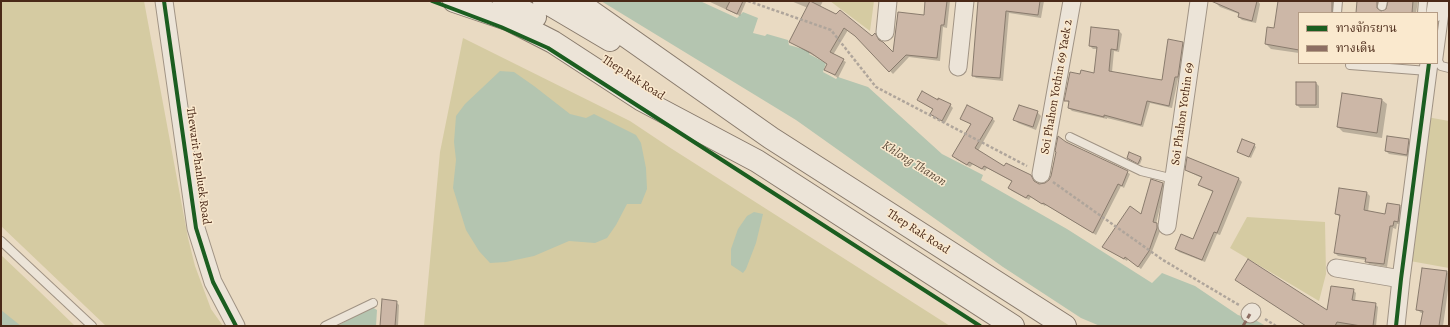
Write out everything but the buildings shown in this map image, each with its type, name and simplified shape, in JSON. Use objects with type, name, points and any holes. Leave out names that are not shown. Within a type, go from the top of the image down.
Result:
[{"type":"main road","name":"Thep Rak Road","points":[[454,1],[510,20],[553,42],[642,100],[757,161],[1013,326]]},
{"type":"main road","name":"Thep Rak Road","points":[[504,1],[772,138]]},
{"type":"main road","name":"Thep Rak Road","points":[[544,1],[656,80],[757,161]]},
{"type":"main road","name":"Thep Rak Road","points":[[576,1],[772,138],[1065,326]]},
{"type":"street","name":"Thewarit Phanluek Road","points":[[164,1],[196,228],[213,282],[236,326]]},
{"type":"street","points":[[885,32],[888,1]]},
{"type":"street","points":[[958,67],[965,1]]},
{"type":"street","name":"Soi Phahon Yothin 69 Yaek 2","points":[[1041,174],[1072,1]]},
{"type":"street","name":"Soi Phahon Yothin 69","points":[[1167,226],[1199,1]]},
{"type":"street","points":[[1435,12],[1437,1]]},
{"type":"street","points":[[1396,326],[1428,67]]},
{"type":"street","points":[[1336,268],[1401,280]]},
{"type":"lane","points":[[1336,12],[1338,1]]},
{"type":"lane","points":[[1422,12],[1423,1]]},
{"type":"lane","points":[[1446,1],[1438,61],[1442,66],[1449,68]]},
{"type":"lane","points":[[1350,65],[1428,67]]},
{"type":"lane","points":[[1070,137],[1141,171],[1174,179]]},
{"type":"lane","points":[[1,241],[92,326]]},
{"type":"lane","points":[[325,326],[373,303]]},
{"type":"path","points":[[748,1],[831,30],[876,87],[1041,174],[1163,260],[1251,313],[1276,326]]},
{"type":"shaded area","points":[[1,1],[144,1],[188,238],[195,266],[211,309],[223,326],[106,326],[1,226]]},
{"type":"shaded area","points":[[830,1],[874,1],[870,31]]},
{"type":"shaded area","points":[[463,38],[630,121],[950,326],[424,326],[440,152]]},
{"type":"shaded area","points":[[1427,117],[1449,121],[1449,268],[1410,261]]},
{"type":"shaded area","points":[[1247,217],[1325,222],[1326,274],[1319,301],[1230,248]]},
{"type":"shaded area","points":[[1,255],[39,291],[75,326],[1,326]]},
{"type":"water","name":"Khlong Thanon","points":[[601,1],[700,1],[737,18],[743,12],[758,18],[753,33],[765,36],[767,34],[788,40],[789,45],[803,49],[807,46],[812,49],[809,54],[826,63],[823,72],[836,79],[838,77],[868,87],[942,154],[983,175],[981,180],[1067,229],[1152,283],[1162,273],[1195,286],[1238,315],[1257,321],[1266,326],[1100,326],[1081,318],[1003,267],[796,120]]},
{"type":"water","points":[[500,71],[514,72],[570,114],[586,118],[594,114],[636,135],[641,143],[646,168],[647,189],[641,204],[627,204],[607,238],[595,243],[569,241],[534,256],[506,262],[490,263],[479,251],[466,230],[453,188],[456,160],[454,142],[456,116],[465,104]]},
{"type":"water","points":[[754,212],[763,214],[756,243],[743,273],[731,265],[731,249],[738,229],[747,216]]},
{"type":"water","points":[[372,307],[377,310],[376,326],[337,326]]},
{"type":"water","points":[[1,310],[21,326],[1,326]]},
{"type":"marked path","points":[[1243,326],[1250,314]]},
{"type":"cycle path","points":[[164,1],[196,228],[213,282],[236,326]]},
{"type":"cycle path","points":[[432,1],[501,27],[548,48],[980,326]]},
{"type":"cycle path","points":[[1396,326],[1429,64]]}]
